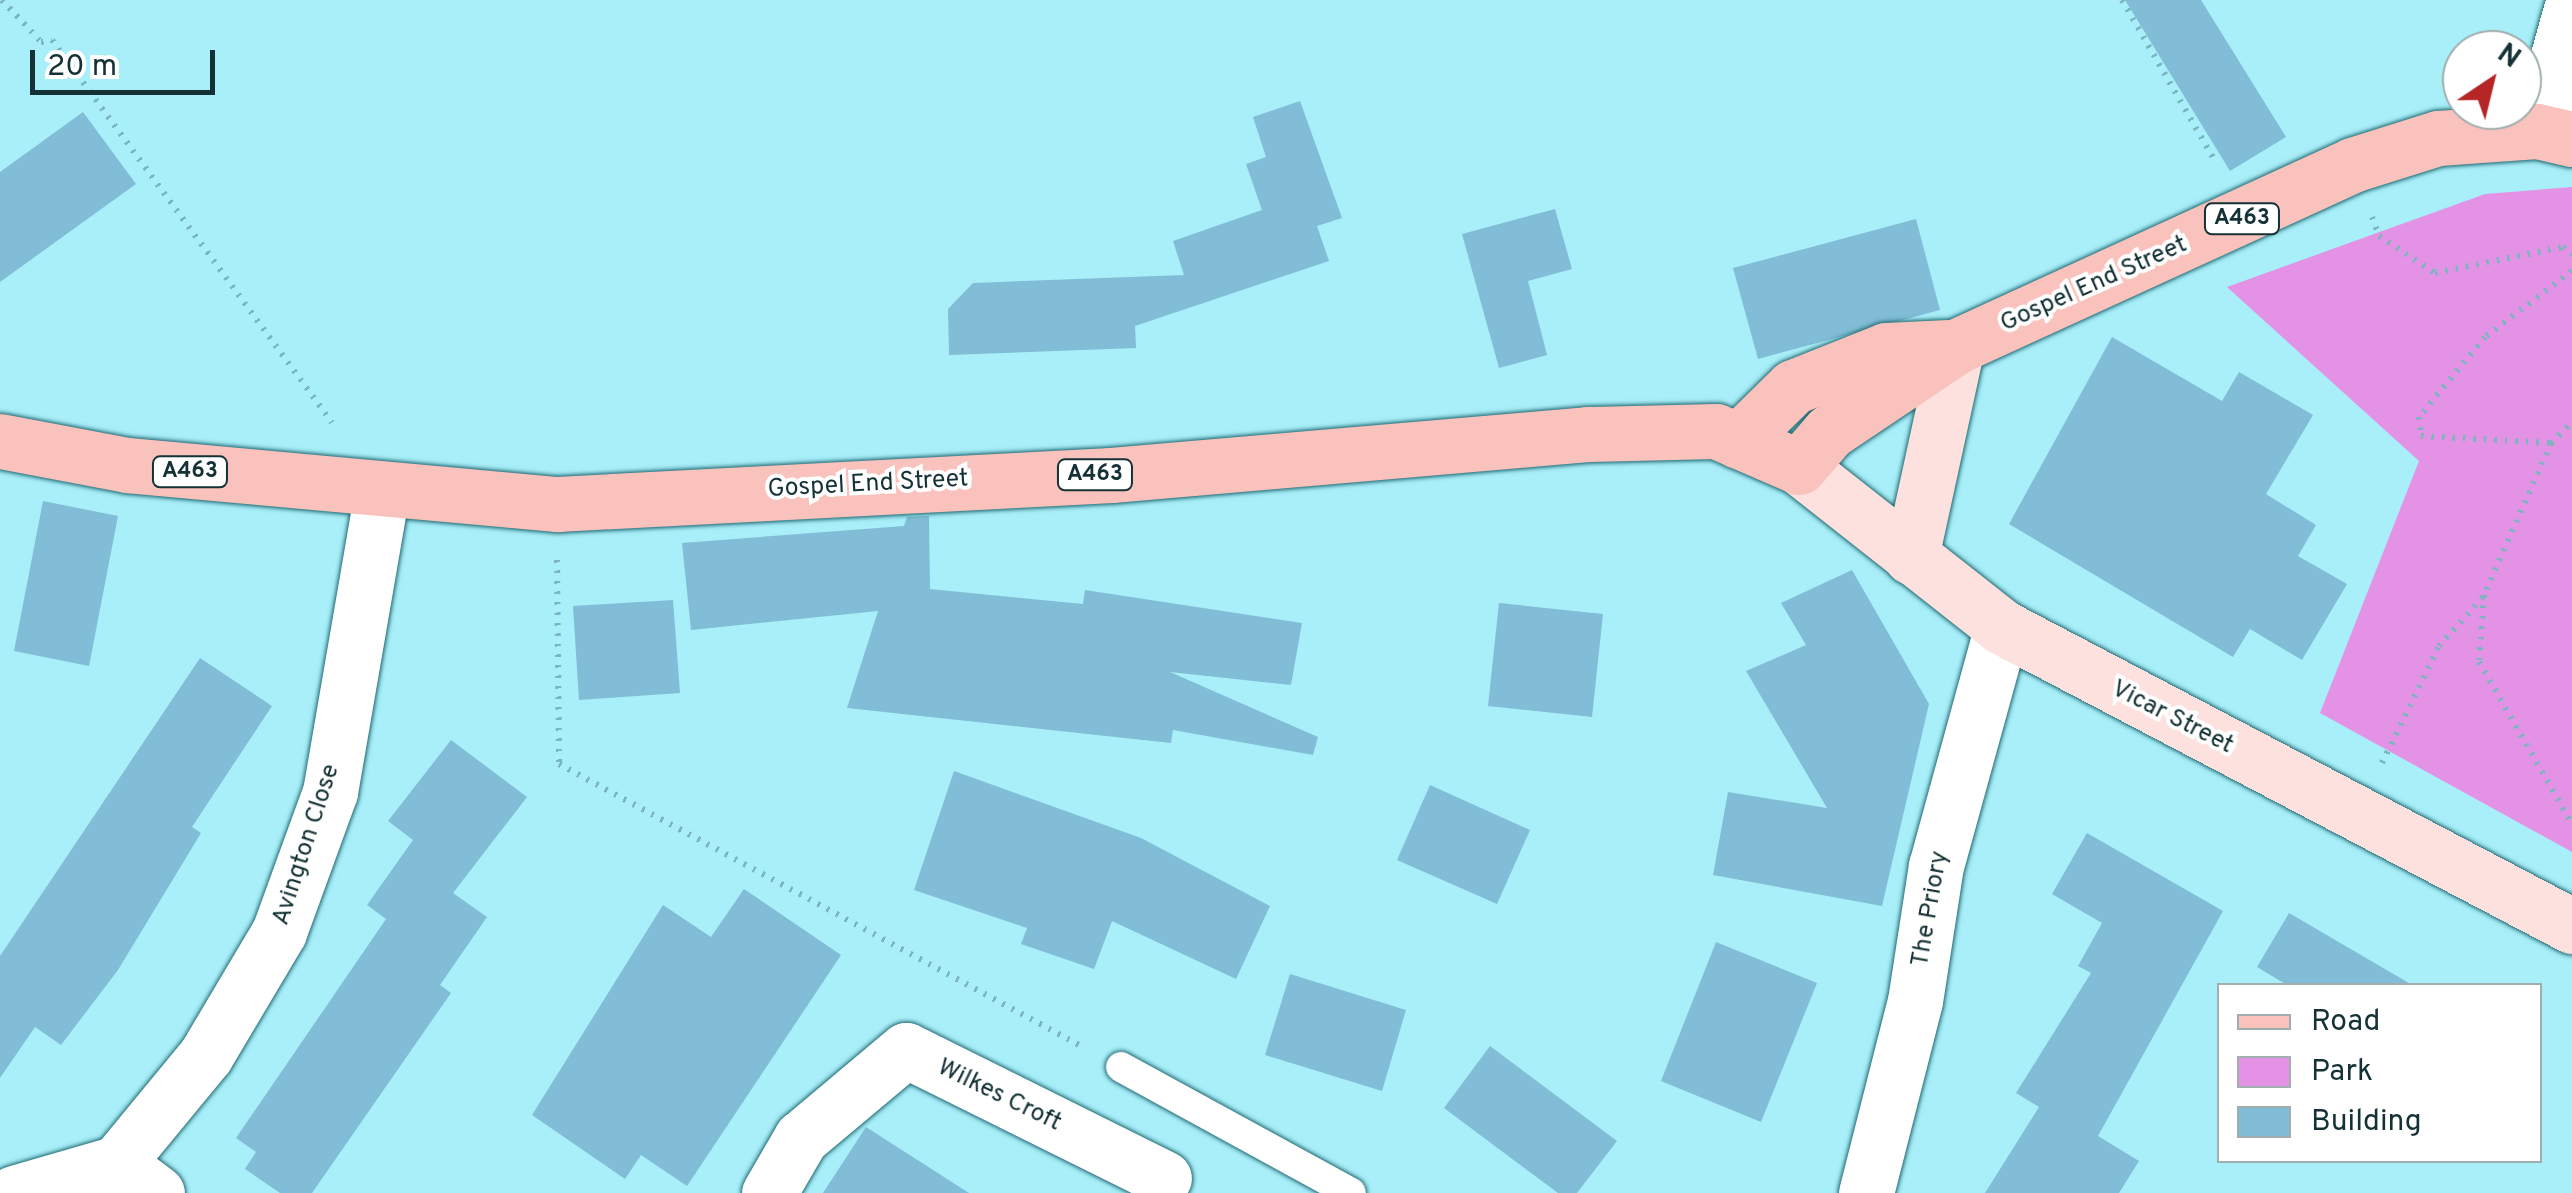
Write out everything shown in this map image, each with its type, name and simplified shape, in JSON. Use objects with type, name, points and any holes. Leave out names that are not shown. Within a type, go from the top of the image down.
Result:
[{"type":"main road","name":"Gospel End Street","points":[[0,442],[127,466],[382,492],[557,504],[1111,475],[1587,434],[1716,432],[1799,467],[1829,432],[1958,346],[2352,165],[2438,138],[2554,135]]},
{"type":"main road","name":"Gospel End Street","points":[[1738,440],[1793,386],[1886,350],[1958,346]]},
{"type":"main road","points":[[1911,557],[1958,346]]},
{"type":"main road","name":"Vicar Street","points":[[1799,467],[2002,627],[2203,736],[2360,808],[2572,926]]},
{"type":"street","points":[[2554,135],[2572,6]]},
{"type":"street","name":"Avington Close","points":[[14,1193],[137,1178],[280,932],[330,792],[382,492]]},
{"type":"street","name":"The Priory","points":[[1866,1193],[1915,1001],[1936,866],[2002,627]]},
{"type":"street","name":"Wilkes Croft","points":[[769,1193],[801,1138],[906,1050],[1164,1178]]},
{"type":"lane","points":[[1121,1068],[1351,1193]]},
{"type":"path","points":[[2,0],[40,42],[52,40],[382,492]]},
{"type":"path","points":[[2122,0],[2226,182]]},
{"type":"path","points":[[2352,165],[2379,236],[2435,273],[2563,248],[2572,255]]},
{"type":"path","points":[[2551,443],[2420,436],[2419,417],[2485,337],[2572,272]]},
{"type":"path","points":[[2360,808],[2439,646],[2484,595],[2551,443],[2572,422]]},
{"type":"path","points":[[557,504],[558,764],[1121,1068]]},
{"type":"path","points":[[2484,595],[2478,662],[2572,824]]},
{"type":"green space","points":[[2572,187],[2572,852],[2320,713],[2419,461],[2227,287],[2485,194]]},
{"type":"building","points":[[2125,0],[2201,0],[2286,137],[2230,171]]},
{"type":"building","points":[[1300,101],[1342,218],[1317,226],[1329,261],[1135,326],[1136,348],[949,355],[948,309],[973,283],[1184,275],[1173,241],[1262,210],[1246,164],[1266,157],[1253,117]]},
{"type":"building","points":[[83,112],[136,184],[0,282],[0,172]]},
{"type":"building","points":[[1555,209],[1572,269],[1528,281],[1547,355],[1499,368],[1462,234]]},
{"type":"building","points":[[1916,219],[1940,310],[1758,359],[1733,268]]},
{"type":"building","points":[[2112,337],[2222,401],[2239,372],[2313,415],[2266,494],[2316,525],[2298,556],[2347,584],[2302,660],[2250,629],[2233,657],[2009,524]]},
{"type":"building","points":[[43,501],[118,516],[89,666],[14,651]]},
{"type":"building","points":[[929,516],[930,589],[1083,604],[1085,590],[1302,623],[1291,685],[1170,672],[1318,737],[1313,755],[1173,730],[1171,743],[847,708],[878,611],[691,630],[682,543],[904,526],[907,517]]},
{"type":"building","points":[[1852,570],[1929,704],[1882,906],[1713,875],[1728,792],[1827,808],[1746,671],[1806,645],[1781,603]]},
{"type":"building","points":[[673,600],[680,693],[579,700],[573,606]]},
{"type":"building","points":[[1499,603],[1603,614],[1592,717],[1488,706]]},
{"type":"building","points":[[200,658],[272,706],[192,827],[201,833],[118,970],[61,1045],[35,1027],[0,1078],[0,956]]},
{"type":"building","points":[[451,740],[527,797],[453,893],[487,917],[440,985],[451,993],[312,1193],[280,1193],[245,1169],[256,1152],[236,1138],[386,919],[367,905],[413,840],[388,821]]},
{"type":"building","points":[[954,771],[1141,838],[1270,906],[1236,979],[1112,921],[1094,969],[1021,944],[1027,928],[914,890]]},
{"type":"building","points":[[1430,785],[1530,830],[1497,904],[1397,860]]},
{"type":"building","points":[[2087,833],[2223,911],[2098,1136],[2139,1161],[2119,1193],[1985,1193],[2039,1107],[2016,1093],[2091,973],[2078,966],[2102,923],[2052,894]]},
{"type":"building","points":[[744,889],[841,955],[687,1186],[641,1155],[625,1179],[532,1115],[663,905],[711,937]]},
{"type":"building","points":[[2289,913],[2409,983],[2284,983],[2257,967]]},
{"type":"building","points":[[1716,942],[1817,983],[1761,1122],[1661,1081]]},
{"type":"building","points":[[1290,974],[1406,1010],[1382,1091],[1265,1055]]},
{"type":"building","points":[[1490,1046],[1617,1141],[1577,1193],[1558,1193],[1444,1108]]},
{"type":"building","points":[[866,1127],[969,1193],[823,1193]]}]
